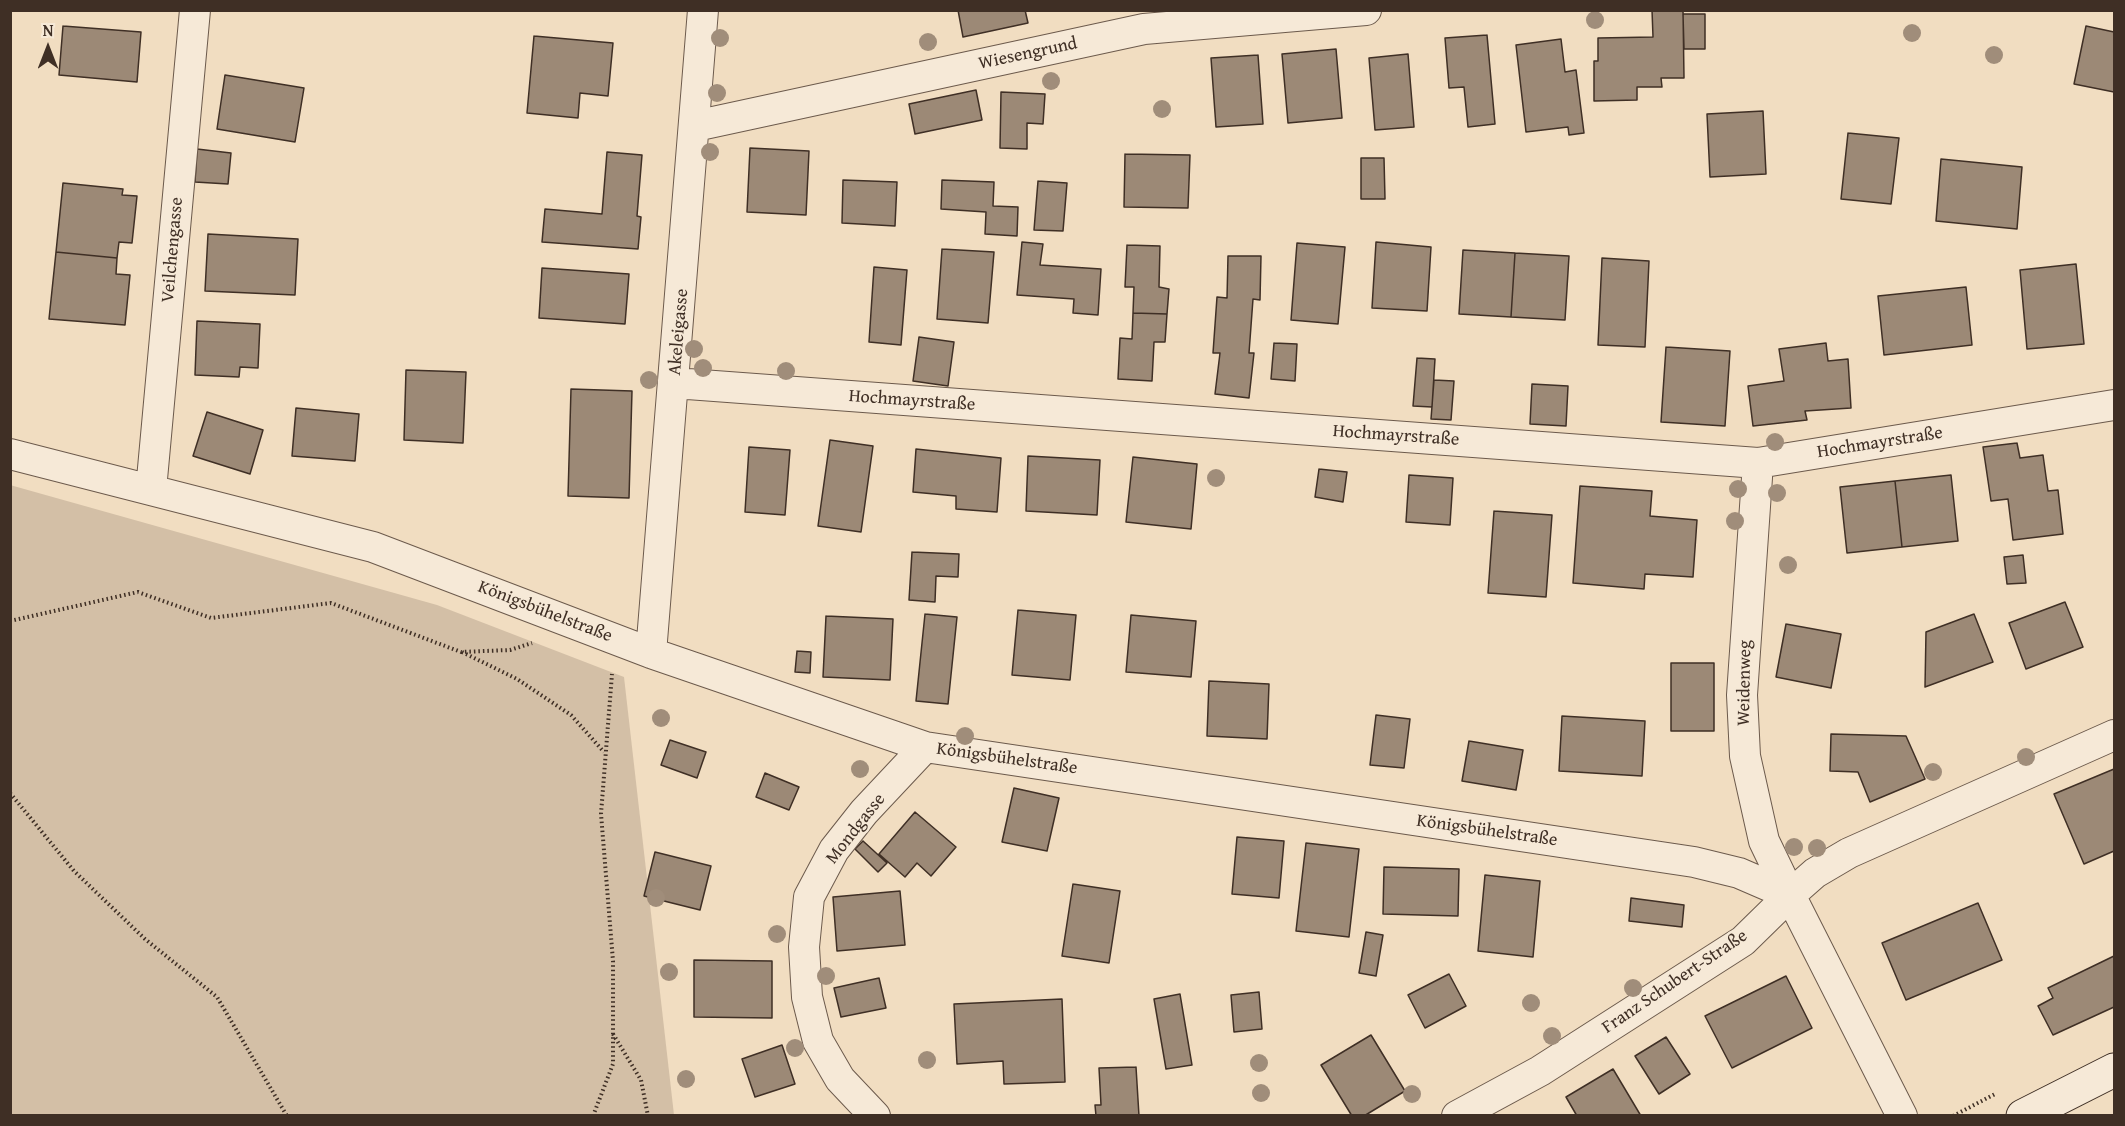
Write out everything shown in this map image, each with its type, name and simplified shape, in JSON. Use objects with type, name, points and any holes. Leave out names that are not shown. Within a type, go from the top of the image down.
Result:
[{"type":"main road","points":[[2023,1116],[2115,1070]]},
{"type":"street","name":"Veilchengasse","points":[[151,490],[195,10]]},
{"type":"street","name":"Akeleigasse","points":[[651,653],[703,10]]},
{"type":"street","name":"Wiesengrund","points":[[695,126],[1144,29],[1366,10]]},
{"type":"street","name":"Hochmayrstraße","points":[[674,383],[1758,463],[2115,405]]},
{"type":"street","name":"Königsbühelstraße","points":[[10,453],[373,547],[651,653],[925,747],[1694,862],[1738,873],[1790,895]]},
{"type":"street","name":"Weidenweg","points":[[1758,463],[1742,695],[1745,756],[1764,841],[1790,895]]},
{"type":"street","name":"Franz Schubert-Straße","points":[[1457,1116],[1540,1071],[1743,941],[1815,873],[1849,853],[2115,735]]},
{"type":"street","name":"Mondgasse","points":[[874,1116],[840,1079],[818,1041],[807,997],[804,947],[809,897],[834,850],[864,812],[925,747]]},
{"type":"street","points":[[1790,895],[1902,1116]]},
{"type":"path","points":[[10,621],[138,592],[211,618],[331,603],[461,652],[517,680],[571,715],[605,753]]},
{"type":"path","points":[[461,652],[510,650],[584,627]]},
{"type":"path","points":[[593,1116],[613,1064],[613,962],[601,814],[615,638]]},
{"type":"path","points":[[10,793],[74,871],[145,939],[217,997],[287,1116]]},
{"type":"path","points":[[613,1033],[641,1080],[648,1116]]},
{"type":"shaded area","points":[[10,485],[437,605],[624,677],[674,1115],[11,1115]]},
{"type":"building","points":[[958,10],[1025,10],[1028,23],[963,37]]},
{"type":"building","points":[[1652,10],[1683,10],[1684,78],[1661,78],[1662,87],[1637,87],[1637,100],[1594,101],[1594,61],[1598,61],[1598,38],[1653,37]]},
{"type":"building","points":[[1683,14],[1705,14],[1705,49],[1684,49]]},
{"type":"building","points":[[63,26],[141,32],[137,82],[59,75]]},
{"type":"building","points":[[2086,26],[2114,32],[2114,92],[2074,84]]},
{"type":"building","points":[[1487,35],[1495,124],[1468,127],[1464,87],[1449,88],[1445,38]]},
{"type":"building","points":[[534,36],[613,43],[608,96],[580,93],[578,118],[527,113]]},
{"type":"building","points":[[1561,39],[1565,72],[1576,70],[1584,133],[1569,135],[1568,127],[1526,132],[1516,45]]},
{"type":"building","points":[[1336,49],[1342,118],[1288,123],[1282,54]]},
{"type":"building","points":[[1408,54],[1414,127],[1375,130],[1369,58]]},
{"type":"building","points":[[1258,55],[1263,124],[1216,127],[1211,58]]},
{"type":"building","points":[[225,75],[304,88],[295,142],[217,129]]},
{"type":"building","points":[[976,90],[982,120],[915,134],[909,104]]},
{"type":"building","points":[[1001,92],[1045,94],[1043,124],[1027,123],[1027,149],[1000,148]]},
{"type":"building","points":[[1763,111],[1766,174],[1710,177],[1707,114]]},
{"type":"building","points":[[1848,133],[1899,138],[1891,204],[1841,199]]},
{"type":"building","points":[[750,148],[809,151],[806,215],[747,212]]},
{"type":"building","points":[[197,149],[231,153],[228,184],[195,182]]},
{"type":"building","points":[[607,152],[642,155],[637,216],[641,217],[638,249],[542,242],[545,209],[602,214]]},
{"type":"building","points":[[1125,154],[1190,155],[1188,208],[1124,207]]},
{"type":"building","points":[[1361,158],[1384,158],[1385,199],[1361,199]]},
{"type":"building","points":[[1941,159],[2022,167],[2017,229],[1936,221]]},
{"type":"building","points":[[843,180],[897,182],[895,226],[842,223]]},
{"type":"building","points":[[942,180],[994,182],[993,206],[1018,207],[1017,236],[985,234],[986,212],[941,209]]},
{"type":"building","points":[[1038,181],[1067,183],[1063,231],[1034,230]]},
{"type":"building","points":[[63,183],[123,189],[122,195],[137,196],[132,243],[119,242],[117,258],[56,252]]},
{"type":"building","points":[[208,234],[298,239],[295,295],[205,291]]},
{"type":"building","points":[[1022,242],[1043,244],[1040,265],[1101,269],[1098,315],[1073,313],[1074,299],[1017,295]]},
{"type":"building","points":[[1376,242],[1431,247],[1427,311],[1372,308]]},
{"type":"building","points":[[1297,243],[1345,247],[1338,324],[1291,320]]},
{"type":"building","points":[[1127,245],[1160,246],[1159,287],[1169,289],[1167,314],[1133,313],[1134,287],[1125,287]]},
{"type":"building","points":[[942,249],[994,252],[988,323],[937,319]]},
{"type":"building","points":[[1463,250],[1515,253],[1511,317],[1459,314]]},
{"type":"building","points":[[56,252],[117,258],[116,274],[130,275],[125,325],[49,319]]},
{"type":"building","points":[[1515,253],[1569,256],[1565,320],[1511,317]]},
{"type":"building","points":[[1228,256],[1261,256],[1260,300],[1253,299],[1249,353],[1254,353],[1249,398],[1215,394],[1220,353],[1213,353],[1217,297],[1227,298]]},
{"type":"building","points":[[1602,258],[1649,261],[1645,347],[1598,345]]},
{"type":"building","points":[[2076,264],[2084,344],[2027,349],[2020,270]]},
{"type":"building","points":[[874,267],[907,270],[901,345],[869,342]]},
{"type":"building","points":[[542,268],[629,274],[625,324],[539,318]]},
{"type":"building","points":[[1966,287],[1972,345],[1884,355],[1878,296]]},
{"type":"building","points":[[1133,313],[1167,314],[1165,342],[1154,342],[1152,381],[1118,379],[1120,338],[1132,339]]},
{"type":"building","points":[[197,321],[260,324],[258,368],[240,367],[239,377],[195,375]]},
{"type":"building","points":[[919,337],[954,342],[948,386],[913,381]]},
{"type":"building","points":[[1274,343],[1297,344],[1295,381],[1271,379]]},
{"type":"building","points":[[1826,343],[1828,361],[1848,359],[1851,408],[1805,411],[1807,420],[1753,426],[1748,386],[1784,381],[1779,349]]},
{"type":"building","points":[[1666,347],[1730,351],[1725,426],[1661,422]]},
{"type":"building","points":[[1417,358],[1435,359],[1432,407],[1413,406]]},
{"type":"building","points":[[406,370],[466,372],[463,443],[404,440]]},
{"type":"building","points":[[1434,380],[1454,381],[1451,420],[1431,419]]},
{"type":"building","points":[[1532,384],[1568,386],[1566,426],[1530,424]]},
{"type":"building","points":[[571,389],[632,391],[629,498],[568,496]]},
{"type":"building","points":[[296,408],[359,414],[355,461],[292,456]]},
{"type":"building","points":[[207,412],[263,430],[250,474],[193,456]]},
{"type":"building","points":[[830,440],[873,446],[861,532],[818,526]]},
{"type":"building","points":[[2017,443],[2020,458],[2043,455],[2048,491],[2058,490],[2063,534],[2013,540],[2008,499],[1991,501],[1983,447]]},
{"type":"building","points":[[749,447],[790,450],[785,515],[745,512]]},
{"type":"building","points":[[916,449],[1001,458],[997,512],[956,509],[956,496],[913,492]]},
{"type":"building","points":[[1028,456],[1100,460],[1097,515],[1026,511]]},
{"type":"building","points":[[1133,457],[1197,464],[1191,529],[1126,522]]},
{"type":"building","points":[[1319,469],[1347,472],[1343,502],[1315,497]]},
{"type":"building","points":[[1409,475],[1453,478],[1450,525],[1406,522]]},
{"type":"building","points":[[1951,475],[1958,541],[1902,547],[1895,481]]},
{"type":"building","points":[[1895,481],[1902,547],[1847,553],[1840,487]]},
{"type":"building","points":[[1580,486],[1652,491],[1650,516],[1697,520],[1693,577],[1645,574],[1644,589],[1573,583]]},
{"type":"building","points":[[1494,511],[1552,515],[1546,597],[1488,593]]},
{"type":"building","points":[[912,552],[959,554],[958,577],[936,576],[935,602],[909,600]]},
{"type":"building","points":[[2023,555],[2026,583],[2007,584],[2004,557]]},
{"type":"building","points":[[2065,602],[2083,647],[2026,669],[2009,623]]},
{"type":"building","points":[[1018,610],[1076,615],[1070,680],[1012,675]]},
{"type":"building","points":[[925,614],[957,617],[948,704],[916,701]]},
{"type":"building","points":[[1974,614],[1993,662],[1925,687],[1926,632]]},
{"type":"building","points":[[1131,615],[1196,621],[1191,677],[1126,672]]},
{"type":"building","points":[[826,616],[893,619],[890,680],[823,677]]},
{"type":"building","points":[[1786,624],[1841,634],[1831,688],[1776,677]]},
{"type":"building","points":[[797,651],[811,652],[810,673],[795,672]]},
{"type":"building","points":[[1671,663],[1714,663],[1714,731],[1671,731]]},
{"type":"building","points":[[1209,681],[1269,684],[1267,739],[1207,736]]},
{"type":"building","points":[[1376,715],[1410,719],[1404,768],[1370,765]]},
{"type":"building","points":[[1562,716],[1645,721],[1642,776],[1559,771]]},
{"type":"building","points":[[1831,734],[1906,736],[1925,779],[1870,802],[1858,772],[1830,771]]},
{"type":"building","points":[[670,740],[706,752],[697,778],[661,765]]},
{"type":"building","points":[[1469,741],[1523,750],[1516,790],[1462,781]]},
{"type":"building","points":[[2114,769],[2114,851],[2084,864],[2054,794]]},
{"type":"building","points":[[765,773],[799,787],[789,810],[756,797]]},
{"type":"building","points":[[1014,788],[1059,798],[1047,851],[1002,842]]},
{"type":"building","points":[[915,812],[956,847],[931,876],[917,863],[905,877],[879,854]]},
{"type":"building","points":[[1237,837],[1284,841],[1279,898],[1232,894]]},
{"type":"building","points":[[863,841],[887,863],[878,872],[855,849]]},
{"type":"building","points":[[1306,843],[1359,849],[1349,937],[1296,931]]},
{"type":"building","points":[[655,852],[711,866],[700,910],[644,896]]},
{"type":"building","points":[[1384,867],[1459,869],[1458,916],[1383,914]]},
{"type":"building","points":[[1485,875],[1540,881],[1533,957],[1478,951]]},
{"type":"building","points":[[1073,884],[1120,891],[1109,963],[1062,956]]},
{"type":"building","points":[[900,891],[905,945],[837,951],[833,897]]},
{"type":"building","points":[[1631,898],[1684,905],[1682,927],[1629,921]]},
{"type":"building","points":[[1978,903],[2002,960],[1906,1000],[1882,943]]},
{"type":"building","points":[[1366,932],[1383,935],[1376,976],[1359,973]]},
{"type":"building","points":[[2114,956],[2114,1007],[2053,1035],[2038,1006],[2053,998],[2048,988]]},
{"type":"building","points":[[694,960],[772,961],[772,1018],[694,1017]]},
{"type":"building","points":[[1449,974],[1466,1006],[1425,1028],[1408,995]]},
{"type":"building","points":[[1786,976],[1812,1028],[1732,1068],[1705,1016]]},
{"type":"building","points":[[879,978],[886,1008],[841,1017],[834,988]]},
{"type":"building","points":[[1259,992],[1262,1029],[1234,1032],[1231,995]]},
{"type":"building","points":[[1180,994],[1192,1065],[1166,1069],[1154,999]]},
{"type":"building","points":[[1062,999],[1065,1082],[1004,1084],[1003,1061],[957,1064],[954,1004]]},
{"type":"building","points":[[1371,1035],[1405,1091],[1364,1116],[1352,1116],[1321,1065]]},
{"type":"building","points":[[1666,1037],[1690,1074],[1659,1094],[1635,1056]]},
{"type":"building","points":[[782,1045],[795,1084],[755,1097],[742,1059]]},
{"type":"building","points":[[1136,1067],[1139,1116],[1096,1116],[1095,1105],[1101,1105],[1099,1068]]},
{"type":"building","points":[[1613,1069],[1641,1116],[1577,1116],[1566,1097]]}]
